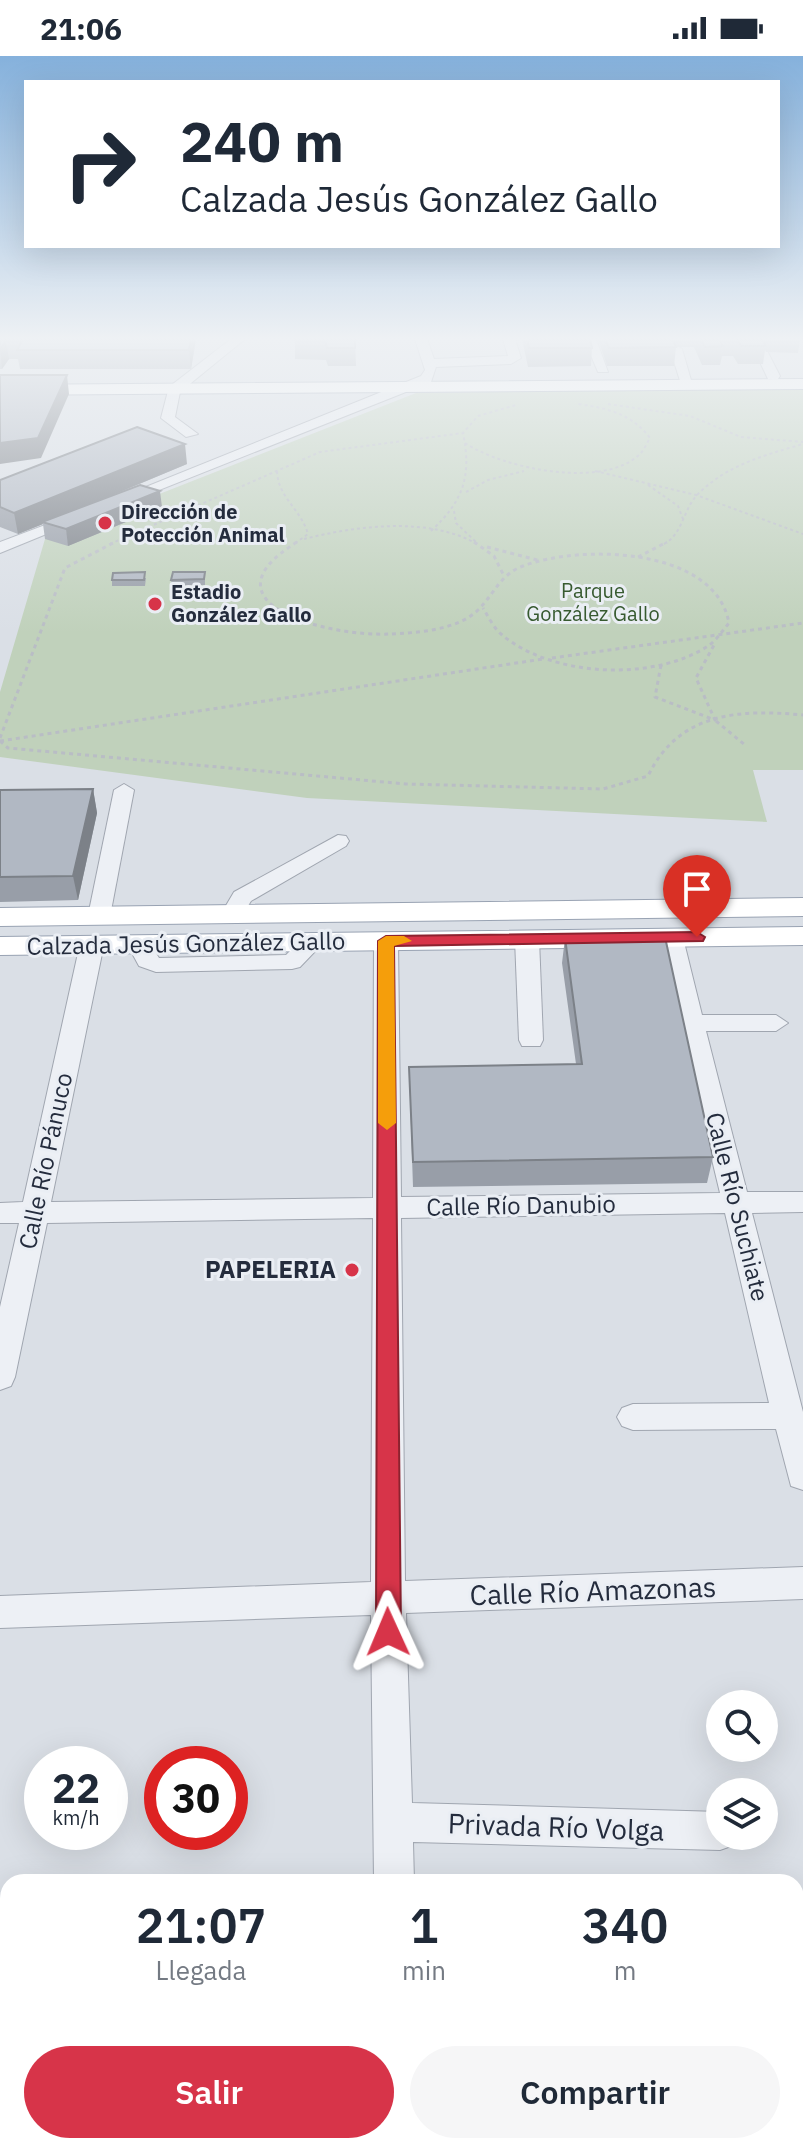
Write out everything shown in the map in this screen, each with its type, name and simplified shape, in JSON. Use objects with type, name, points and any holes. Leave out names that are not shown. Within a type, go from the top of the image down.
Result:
[{"type":"main road","name":"Calzada Jesús González Gallo","points":[[0,946],[95,930],[232,914],[803,907]]},
{"type":"main road","name":"Calzada Jesús González Gallo","points":[[0,917],[95,930],[139,944],[803,936]]},
{"type":"street","points":[[0,548],[274,437]]},
{"type":"street","name":"Calle Río Pánuco","points":[[0,1377],[124,790]]},
{"type":"street","points":[[232,914],[242,897],[338,841]]},
{"type":"street","name":"Calle Río Suchiate","points":[[671,938],[803,1476]]},
{"type":"street","points":[[527,939],[531,1040]]},
{"type":"street","points":[[386,941],[388,1600],[394,1874]]},
{"type":"street","points":[[691,1023],[776,1023]]},
{"type":"street","name":"Calle Río Danubio","points":[[0,1213],[803,1202]]},
{"type":"street","points":[[633,1417],[788,1416]]},
{"type":"street","name":"Calle Río Amazonas","points":[[0,1612],[803,1583]]},
{"type":"street","name":"Privada Río Volga","points":[[393,1822],[706,1831]]},
{"type":"path","points":[[0,740],[65,568],[103,547],[320,452],[434,437]]},
{"type":"path","points":[[431,531],[454,510],[466,492],[469,479],[464,437]]},
{"type":"path","points":[[590,470],[635,458],[648,448],[649,437]]},
{"type":"path","points":[[741,437],[803,443]]},
{"type":"path","points":[[465,443],[484,458],[529,470]]},
{"type":"path","points":[[636,558],[673,539],[696,495],[752,457],[803,443]]},
{"type":"path","points":[[466,492],[488,480],[529,470],[590,470],[696,495],[803,534]]},
{"type":"path","points":[[277,471],[276,485],[284,501],[307,526],[308,534],[302,540]]},
{"type":"path","points":[[639,481],[671,499],[678,506],[683,520]]},
{"type":"path","points":[[454,510],[456,523],[501,561],[504,576]]},
{"type":"path","points":[[543,561],[431,531],[374,526],[337,530],[282,549],[261,570],[259,586],[269,603],[290,618],[338,631],[382,635],[441,628],[466,619],[483,608],[504,576],[543,561],[576,556],[636,558],[692,575],[718,592],[729,613],[724,633],[696,678],[715,720]]},
{"type":"path","points":[[483,608],[487,620],[501,636],[546,658],[603,668],[661,665],[693,656],[716,643]]},
{"type":"path","points":[[0,740],[546,658],[803,623]]},
{"type":"path","points":[[661,665],[655,697],[715,720],[745,745]]},
{"type":"path","points":[[0,740],[8,748],[406,784],[603,789],[648,776],[665,745],[691,727],[740,713],[803,715]]},
{"type":"green space","name":"Parque González Gallo","points":[[304,437],[803,437],[803,770],[753,770],[767,822],[307,798],[0,757],[0,692],[45,539]]},
{"type":"building","points":[[0,437],[39,437],[38,438],[0,443]]},
{"type":"building","points":[[111,437],[165,437],[185,444],[14,513],[0,507],[0,480]]},
{"type":"building","points":[[140,485],[160,491],[66,529],[42,522]]},
{"type":"building","points":[[145,572],[144,580],[112,580],[113,573]]},
{"type":"building","points":[[173,572],[205,572],[204,579],[171,580]]},
{"type":"building","points":[[93,789],[73,876],[0,877],[0,790]]},
{"type":"building","points":[[665,937],[713,1157],[413,1162],[409,1067],[582,1064],[565,938]]},
{"type":"slow traffic","points":[[387,1123],[386,941],[404,941]]},
{"type":"place","name":"Dirección de Potección Animal","points":[[105,523]]},
{"type":"place","name":"Estadio González Gallo","points":[[155,604]]},
{"type":"place","name":"PAPELERIA","points":[[352,1270]]},
{"type":"route","points":[[388,1632],[386,941],[697,937]]}]
